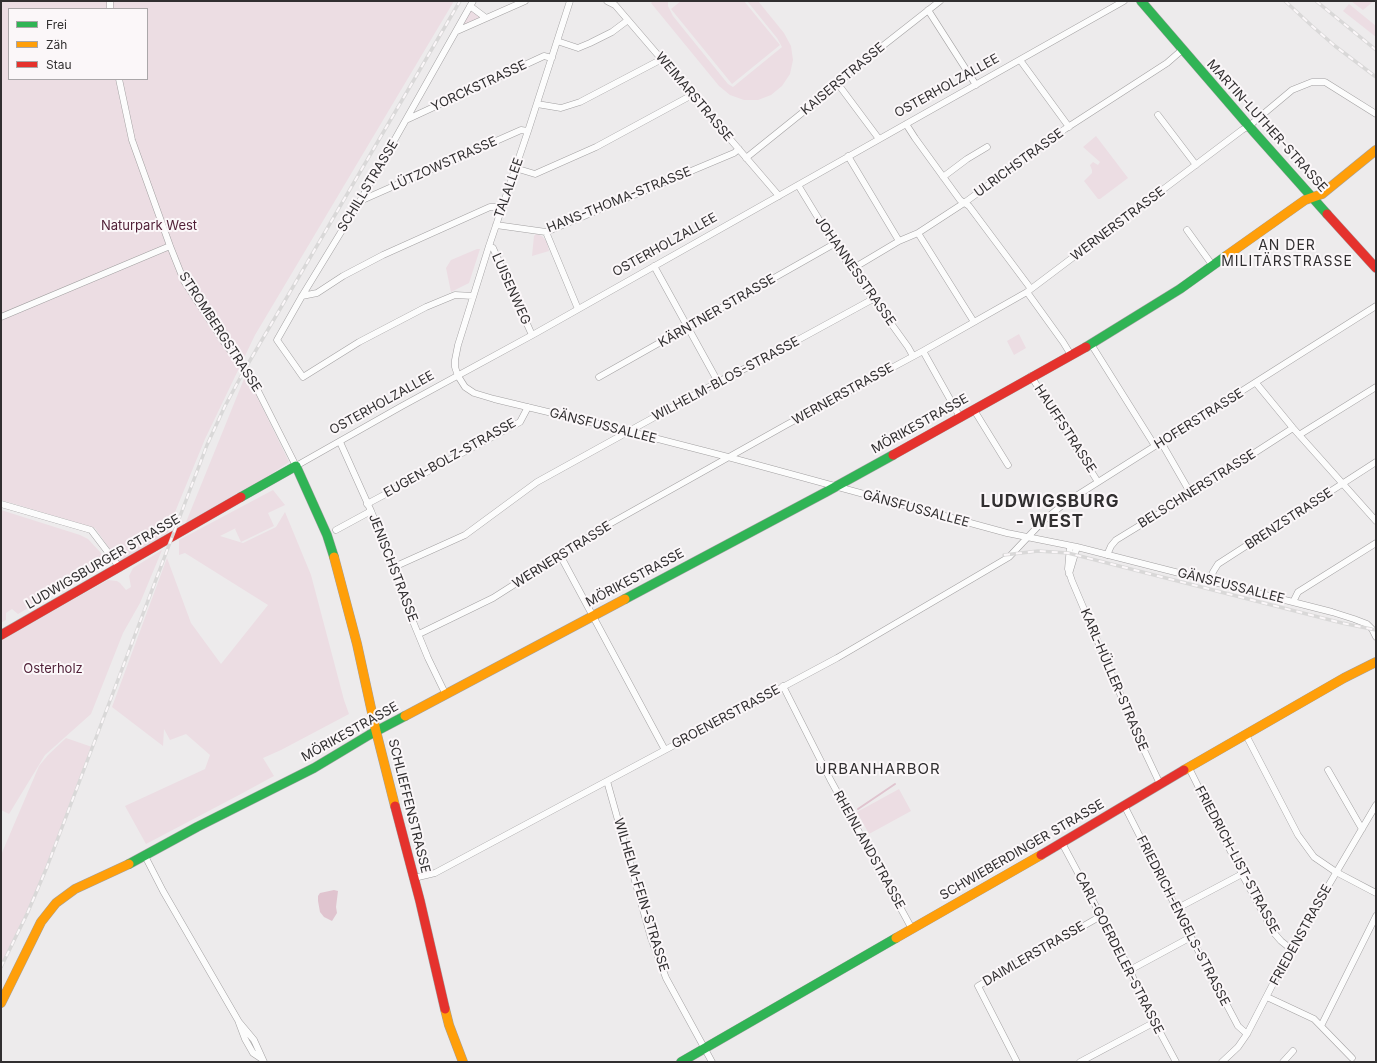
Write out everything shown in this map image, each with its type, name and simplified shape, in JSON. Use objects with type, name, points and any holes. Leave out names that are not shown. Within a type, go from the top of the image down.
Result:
[{"type":"street","points":[[457,31],[525,1]]},
{"type":"street","name":"TALALLEE","points":[[458,376],[455,367],[456,353],[473,296],[488,246],[528,131],[570,1]]},
{"type":"street","name":"WEIMARSTRASSE","points":[[606,1],[617,3],[628,20],[779,196]]},
{"type":"street","name":"KAISERSTRASSE","points":[[746,158],[838,84],[852,70],[940,1]]},
{"type":"street","name":"OSTERHOLZALLEE","points":[[218,511],[1124,1]]},
{"type":"street","name":"MARTIN-LUTHER-STRASSE","points":[[1141,1],[1182,50],[1376,268]]},
{"type":"street","points":[[472,3],[486,18]]},
{"type":"street","name":"SCHILLSTRASSE","points":[[472,3],[408,119],[277,340],[303,377],[359,342],[426,307],[455,295],[473,296]]},
{"type":"street","points":[[928,10],[976,85]]},
{"type":"street","points":[[557,41],[578,48],[612,32],[628,20]]},
{"type":"street","name":"ULRICHSTRASSE","points":[[852,270],[899,241],[918,233],[964,203],[1069,127],[1167,63],[1182,50]]},
{"type":"street","name":"YORCKSTRASSE","points":[[408,119],[544,56],[552,58]]},
{"type":"street","points":[[537,104],[561,108],[580,102],[662,59]]},
{"type":"street","points":[[1020,60],[1069,127]]},
{"type":"street","name":"STROMBERGSTRASSE","points":[[119,80],[132,140],[184,281],[226,345],[250,374],[296,466]]},
{"type":"street","name":"WERNERSTRASSE","points":[[419,634],[493,598],[606,526],[1029,290],[1244,128],[1249,126],[1292,90],[1304,84],[1316,81],[1327,83],[1376,114]]},
{"type":"street","points":[[838,84],[878,139]]},
{"type":"street","points":[[515,168],[535,174],[596,147],[692,95]]},
{"type":"street","points":[[1158,115],[1196,165]]},
{"type":"street","points":[[906,124],[960,200],[969,206],[996,242],[1071,355]]},
{"type":"street","name":"LÜTZOWSTRASSE","points":[[360,200],[521,130],[528,131]]},
{"type":"street","points":[[943,176],[987,147]]},
{"type":"street","name":"HANS-THOMA-STRASSE","points":[[496,226],[546,232],[734,153],[739,149]]},
{"type":"street","name":"MÖRIKESTRASSE","points":[[1,1003],[48,912],[56,903],[75,889],[145,856],[314,768],[376,731],[834,487],[960,418],[1031,376],[1091,344],[1180,289],[1294,207],[1305,200],[1322,194],[1376,150]]},
{"type":"street","points":[[848,156],[899,241]]},
{"type":"street","name":"JOHANNESSTRASSE","points":[[798,185],[834,244],[913,356]]},
{"type":"street","points":[[302,296],[317,293],[343,276],[383,255],[490,207],[502,207]]},
{"type":"street","points":[[1187,230],[1213,266]]},
{"type":"street","points":[[546,232],[578,309]]},
{"type":"street","points":[[918,233],[974,322]]},
{"type":"street","name":"KÄRNTNER STRASSE","points":[[599,377],[834,244]]},
{"type":"street","points":[[1,317],[170,246]]},
{"type":"street","name":"LUISENWEG","points":[[488,246],[493,248],[532,335]]},
{"type":"street","points":[[654,266],[718,382]]},
{"type":"street","name":"WILHELM-BLOS-STRASSE","points":[[394,567],[465,535],[537,482],[627,431],[873,299]]},
{"type":"street","name":"HOFERSTRASSE","points":[[1027,537],[1043,521],[1065,503],[1376,306]]},
{"type":"street","points":[[1091,344],[1155,446]]},
{"type":"street","points":[[922,351],[960,418]]},
{"type":"street","name":"GÄNSFUSSALLEE","points":[[458,376],[465,387],[474,393],[528,408],[627,431],[728,457],[834,487],[1027,537],[1107,555],[1332,612],[1362,621],[1372,629],[1376,636]]},
{"type":"street","name":"HAUFFSTRASSE","points":[[1031,376],[1098,482]]},
{"type":"street","points":[[1256,383],[1299,435],[1376,521]]},
{"type":"street","points":[[1299,435],[1376,387]]},
{"type":"street","name":"EUGEN-BOLZ-STRASSE","points":[[367,504],[520,422],[528,408]]},
{"type":"street","points":[[974,410],[1008,465]]},
{"type":"street","name":"BELSCHNERSTRASSE","points":[[1107,555],[1111,546],[1116,540],[1191,494],[1293,428]]},
{"type":"street","name":"JENISCHSTRASSE","points":[[340,442],[394,567],[428,658],[446,695]]},
{"type":"street","points":[[1161,442],[1191,494]]},
{"type":"street","name":"BRENZSTRASSE","points":[[1211,582],[1213,572],[1218,564],[1376,462]]},
{"type":"street","name":"SCHLIEFFENSTRASSE","points":[[296,466],[326,535],[338,570],[357,644],[376,731],[414,878],[449,1025],[463,1062]]},
{"type":"street","points":[[1,504],[91,530],[120,568]]},
{"type":"street","name":"LUDWIGSBURGER STRASSE","points":[[1,635],[218,511]]},
{"type":"street","points":[[336,530],[371,511]]},
{"type":"street","name":"GROENERSTRASSE","points":[[414,878],[435,872],[837,658],[1009,557],[1027,537]]},
{"type":"street","points":[[1293,602],[1298,592],[1376,543]]},
{"type":"street","name":"KARL-HÜLLER-STRASSE","points":[[1070,546],[1068,563],[1069,574],[1131,722],[1160,784]]},
{"type":"street","points":[[1069,574],[1077,548]]},
{"type":"street","points":[[560,555],[594,615],[664,750]]},
{"type":"street","name":"SCHWIEBERDINGER STRASSE","points":[[681,1062],[1062,843],[1124,805],[1344,678],[1376,662]]},
{"type":"street","name":"RHEINLANDSTRASSE","points":[[783,686],[830,780],[912,929]]},
{"type":"street","points":[[1246,735],[1298,835],[1314,857],[1336,872],[1376,893]]},
{"type":"street","name":"FRIEDRICH-LIST-STRASSE","points":[[1189,768],[1242,874],[1274,933],[1290,948]]},
{"type":"street","points":[[1328,770],[1362,829]]},
{"type":"street","name":"WILHELM-FEIN-STRASSE","points":[[607,781],[656,951],[666,978],[712,1062]]},
{"type":"street","name":"FRIEDRICH-ENGELS-STRASSE","points":[[1124,805],[1176,909],[1238,1026],[1247,1034]]},
{"type":"street","name":"FRIEDENSTRASSE","points":[[1222,1062],[1238,1046],[1247,1034],[1267,997],[1290,948],[1376,805]]},
{"type":"street","name":"CARL-GOERDELER-STRASSE","points":[[1062,843],[1130,970],[1140,995],[1176,1062]]},
{"type":"street","points":[[145,856],[163,891],[239,1022],[249,1047],[253,1053],[263,1060]]},
{"type":"street","points":[[1176,909],[1242,874]]},
{"type":"street","name":"DAIMLERSTRASSE","points":[[1017,1062],[978,986],[1101,916]]},
{"type":"street","points":[[1321,1026],[1376,916]]},
{"type":"street","points":[[1130,970],[1191,937]]},
{"type":"street","points":[[1267,997],[1314,1019],[1352,1058]]},
{"type":"street","points":[[1080,1062],[1154,1023]]},
{"type":"street","points":[[1283,1062],[1293,1051]]},
{"type":"green space","name":"Naturpark West","points":[[1,1],[454,1],[255,335],[205,439],[173,517],[175,518],[168,533],[119,562],[95,528],[1,500]]},
{"type":"green space","points":[[653,1],[668,1],[668,6],[673,16],[728,84],[733,87],[782,47],[777,38],[747,1],[758,1],[784,33],[791,46],[793,60],[790,74],[782,86],[771,95],[758,100],[744,100],[730,95],[719,86],[651,3]]},
{"type":"green space","points":[[681,1],[744,1],[780,45],[732,84],[671,9]]},
{"type":"green space","points":[[1351,1],[1374,1],[1363,10]]},
{"type":"green space","points":[[1349,4],[1376,26],[1376,37],[1343,11]]},
{"type":"green space","points":[[470,6],[486,18],[457,31]]},
{"type":"green space","points":[[1096,136],[1128,178],[1100,199],[1098,199],[1084,181],[1092,173],[1090,165],[1093,162],[1098,165],[1100,162],[1083,147]]},
{"type":"green space","points":[[536,234],[542,236],[547,242],[549,251],[532,256],[534,236]]},
{"type":"green space","points":[[480,249],[469,283],[451,292],[446,268],[451,260]]},
{"type":"green space","points":[[1019,334],[1026,348],[1014,355],[1007,341]]},
{"type":"green space","points":[[246,374],[289,462],[182,532]]},
{"type":"green space","points":[[273,490],[285,505],[268,513],[274,526],[241,542],[235,529],[236,528],[220,536],[243,543],[276,527],[285,512],[311,575],[349,714],[263,758],[274,776],[146,844],[125,806],[205,769],[210,755],[186,734],[170,740],[164,729],[163,746],[112,707],[167,558],[191,623],[221,664],[268,605],[185,553],[179,555],[179,540]]},
{"type":"green space","points":[[1,510],[80,535],[88,539],[101,553],[103,559],[101,564],[18,614],[12,609],[6,613],[6,620],[1,623]]},
{"type":"green space","name":"Osterholz","points":[[162,550],[140,603],[123,633],[91,714],[45,755],[9,814],[1,810],[1,640],[108,580],[117,581],[126,590],[131,587],[129,576],[133,568]]},
{"type":"green space","points":[[66,738],[92,747],[37,891],[1,967],[1,855],[39,766]]},
{"type":"green space","points":[[899,789],[911,811],[869,834],[857,812]]},
{"type":"shaded area","points":[[334,890],[338,891],[336,907],[337,913],[332,921],[324,917],[320,912],[318,896],[320,893]]},
{"type":"waterway","points":[[858,809],[895,784]]},
{"type":"railway","points":[[1,967],[27,914],[47,867],[207,445],[225,406],[245,369],[460,1]]},
{"type":"railway","points":[[1285,1],[1335,46],[1376,77]]},
{"type":"railway","points":[[1316,1],[1376,50]]},
{"type":"railway","points":[[1004,555],[1038,551],[1068,553],[1342,623],[1376,630]]},
{"type":"traffic: fast","points":[[1141,1],[1327,214]]},
{"type":"traffic: fast","points":[[1086,347],[1180,289],[1226,256]]},
{"type":"traffic: fast","points":[[625,599],[893,455]]},
{"type":"traffic: fast","points":[[241,497],[296,466],[327,535],[334,557]]},
{"type":"traffic: fast","points":[[129,864],[197,827],[314,768],[369,735],[405,716]]},
{"type":"traffic: fast","points":[[681,1062],[896,938]]},
{"type":"traffic: slow","points":[[1226,256],[1305,200],[1322,194],[1376,150]]},
{"type":"traffic: slow","points":[[334,557],[357,644],[376,731],[395,806]]},
{"type":"traffic: slow","points":[[405,716],[625,599]]},
{"type":"traffic: slow","points":[[1184,770],[1344,678],[1376,662]]},
{"type":"traffic: slow","points":[[896,938],[1041,855]]},
{"type":"traffic: slow","points":[[1,1003],[41,922],[56,903],[75,889],[129,864]]},
{"type":"traffic: slow","points":[[445,1009],[449,1025],[463,1062]]},
{"type":"traffic: jam","points":[[1327,214],[1376,268]]},
{"type":"traffic: jam","points":[[893,455],[1086,347]]},
{"type":"traffic: jam","points":[[1,635],[241,497]]},
{"type":"traffic: jam","points":[[1041,855],[1184,770]]},
{"type":"traffic: jam","points":[[395,806],[420,901],[445,1009]]},
{"type":"district","name":"AN DER MILITÄRSTRASSE","points":[[1287,254]]},
{"type":"district","name":"LUDWIGSBURG - WEST","points":[[1050,512]]},
{"type":"district","name":"URBANHARBOR","points":[[878,769]]}]
